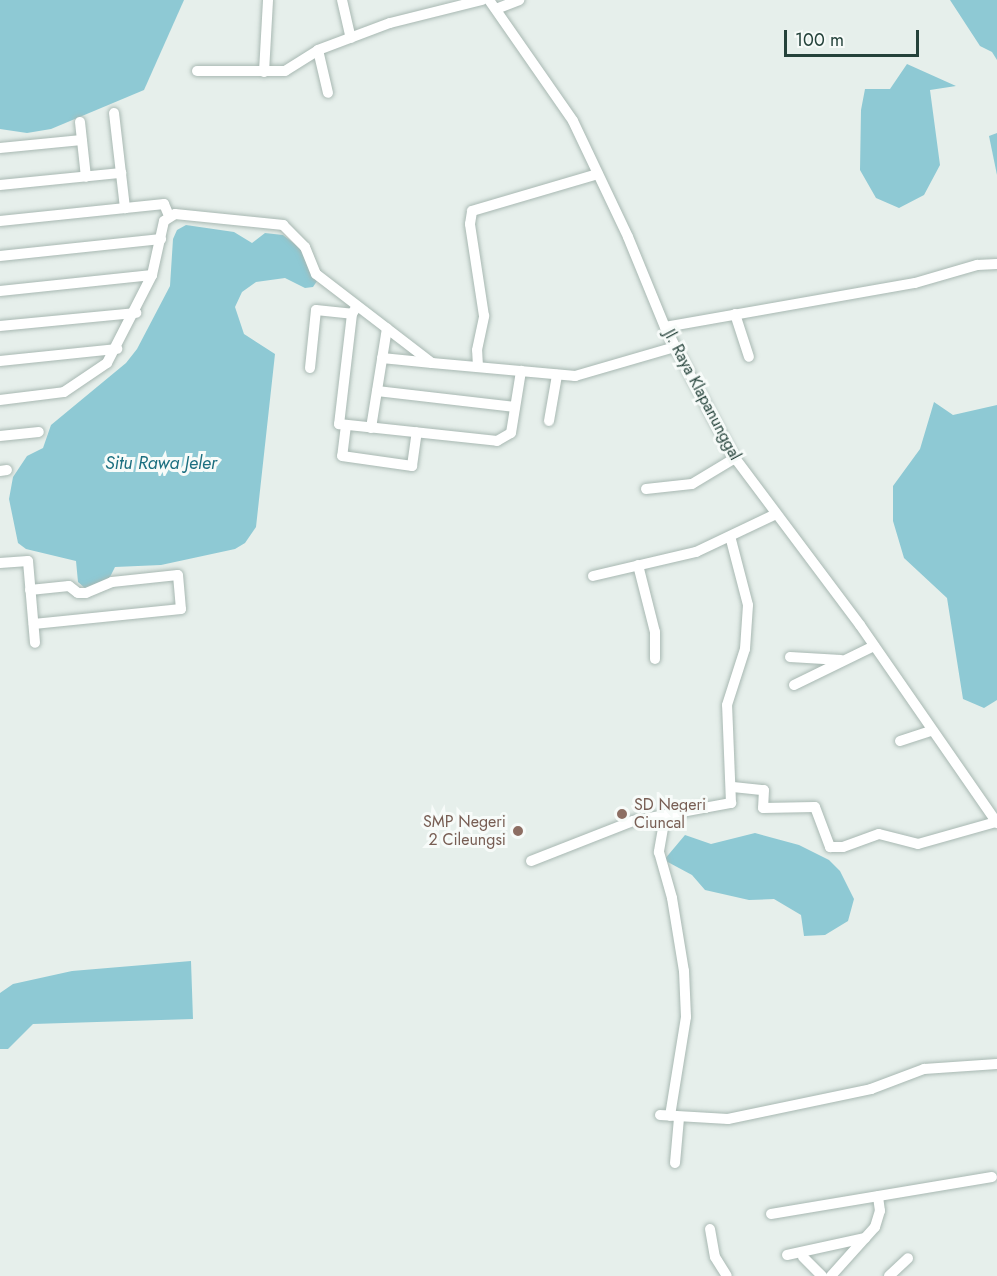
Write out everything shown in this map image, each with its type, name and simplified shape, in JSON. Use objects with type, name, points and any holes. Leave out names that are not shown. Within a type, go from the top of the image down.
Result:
[{"type":"street","points":[[264,72],[268,0]]},
{"type":"street","points":[[342,0],[351,38]]},
{"type":"street","points":[[197,71],[264,72],[291,69],[318,50],[390,23],[482,0]]},
{"type":"street","points":[[492,4],[519,0]]},
{"type":"street","name":"Jl. Raya Klapanunggal","points":[[492,4],[573,121],[665,327],[732,454],[774,515],[874,646],[997,823]]},
{"type":"street","points":[[318,50],[328,93]]},
{"type":"street","points":[[114,113],[125,208]]},
{"type":"street","points":[[80,122],[86,177]]},
{"type":"street","points":[[0,148],[82,140]]},
{"type":"street","points":[[0,185],[121,173]]},
{"type":"street","points":[[478,367],[477,350],[484,316],[470,224],[472,211],[598,174]]},
{"type":"street","points":[[0,221],[164,204],[169,216]]},
{"type":"street","points":[[0,400],[71,389],[93,375],[117,349],[136,313],[152,275],[164,221],[175,214],[284,225],[305,247],[316,274],[354,310],[387,328],[432,363]]},
{"type":"street","points":[[0,256],[161,238]]},
{"type":"street","points":[[665,327],[905,285],[976,265],[997,264]]},
{"type":"street","points":[[0,291],[152,275]]},
{"type":"street","points":[[310,368],[316,310],[354,310]]},
{"type":"street","points":[[354,310],[339,403],[339,424],[497,441],[511,433],[520,371]]},
{"type":"street","points":[[0,326],[136,313]]},
{"type":"street","points":[[735,314],[749,357]]},
{"type":"street","points":[[371,428],[387,328]]},
{"type":"street","points":[[382,358],[557,375],[588,373],[675,347]]},
{"type":"street","points":[[0,361],[117,349]]},
{"type":"street","points":[[549,421],[557,375]]},
{"type":"street","points":[[377,391],[515,407]]},
{"type":"street","points":[[346,425],[342,456],[412,466],[417,432]]},
{"type":"street","points":[[0,436],[39,432]]},
{"type":"street","points":[[646,489],[692,484],[732,460],[732,454]]},
{"type":"street","points":[[593,576],[696,552],[774,515]]},
{"type":"street","points":[[531,861],[633,821],[729,804],[733,787],[727,705],[745,650],[748,605],[730,536]]},
{"type":"street","points":[[0,563],[28,561],[35,644]]},
{"type":"street","points":[[638,565],[654,624],[655,659]]},
{"type":"street","points":[[30,590],[69,586],[78,593],[86,593],[112,582],[178,575],[182,609],[34,624]]},
{"type":"street","points":[[794,685],[822,674],[841,660],[874,646]]},
{"type":"street","points":[[789,657],[841,660]]},
{"type":"street","points":[[900,741],[931,731]]},
{"type":"street","points":[[733,787],[764,790],[763,808],[815,807],[830,847],[843,847],[879,834],[918,844],[997,823]]},
{"type":"street","points":[[665,817],[658,852],[674,909],[684,971],[686,1017],[670,1116],[675,1163]]},
{"type":"street","points":[[670,1116],[728,1119],[871,1089],[924,1069],[997,1064]]},
{"type":"street","points":[[771,1214],[992,1177]]},
{"type":"street","points":[[831,1276],[879,1221],[878,1196]]},
{"type":"street","points":[[710,1229],[716,1257],[727,1276]]},
{"type":"street","points":[[787,1255],[866,1238]]},
{"type":"street","points":[[803,1257],[822,1276]]},
{"type":"street","points":[[889,1276],[908,1258]]},
{"type":"water","points":[[0,0],[184,0],[144,90],[51,129],[27,133],[0,129]]},
{"type":"water","points":[[950,0],[997,0],[997,60],[992,52],[980,46]]},
{"type":"water","points":[[907,64],[956,86],[930,90],[940,165],[924,195],[899,208],[876,198],[860,170],[861,110],[865,89],[890,89]]},
{"type":"water","points":[[997,133],[997,175],[989,136]]},
{"type":"water","name":"Situ Rawa Jeler","points":[[186,225],[234,232],[252,243],[265,233],[283,235],[300,248],[317,281],[313,287],[305,288],[285,278],[256,282],[242,292],[235,307],[244,334],[275,354],[256,527],[245,543],[235,549],[161,565],[115,567],[107,583],[86,589],[78,582],[76,561],[26,549],[18,543],[9,499],[13,477],[27,456],[43,448],[51,425],[126,363],[137,349],[170,286],[173,239],[177,230]]},
{"type":"water","points":[[934,402],[953,415],[997,405],[997,700],[984,708],[963,699],[947,598],[904,558],[893,521],[893,486],[920,449]]},
{"type":"water","points":[[755,833],[799,845],[829,860],[840,871],[854,899],[848,921],[825,935],[804,936],[801,915],[774,899],[749,900],[705,890],[692,875],[664,860],[685,835],[711,844]]},
{"type":"water","points":[[191,961],[193,1019],[33,1024],[8,1049],[0,1049],[0,993],[13,984],[72,971]]},
{"type":"place","name":"SD Negeri Ciuncal","points":[[622,814]]},
{"type":"place","name":"SMP Negeri 2 Cileungsi","points":[[518,831]]}]
